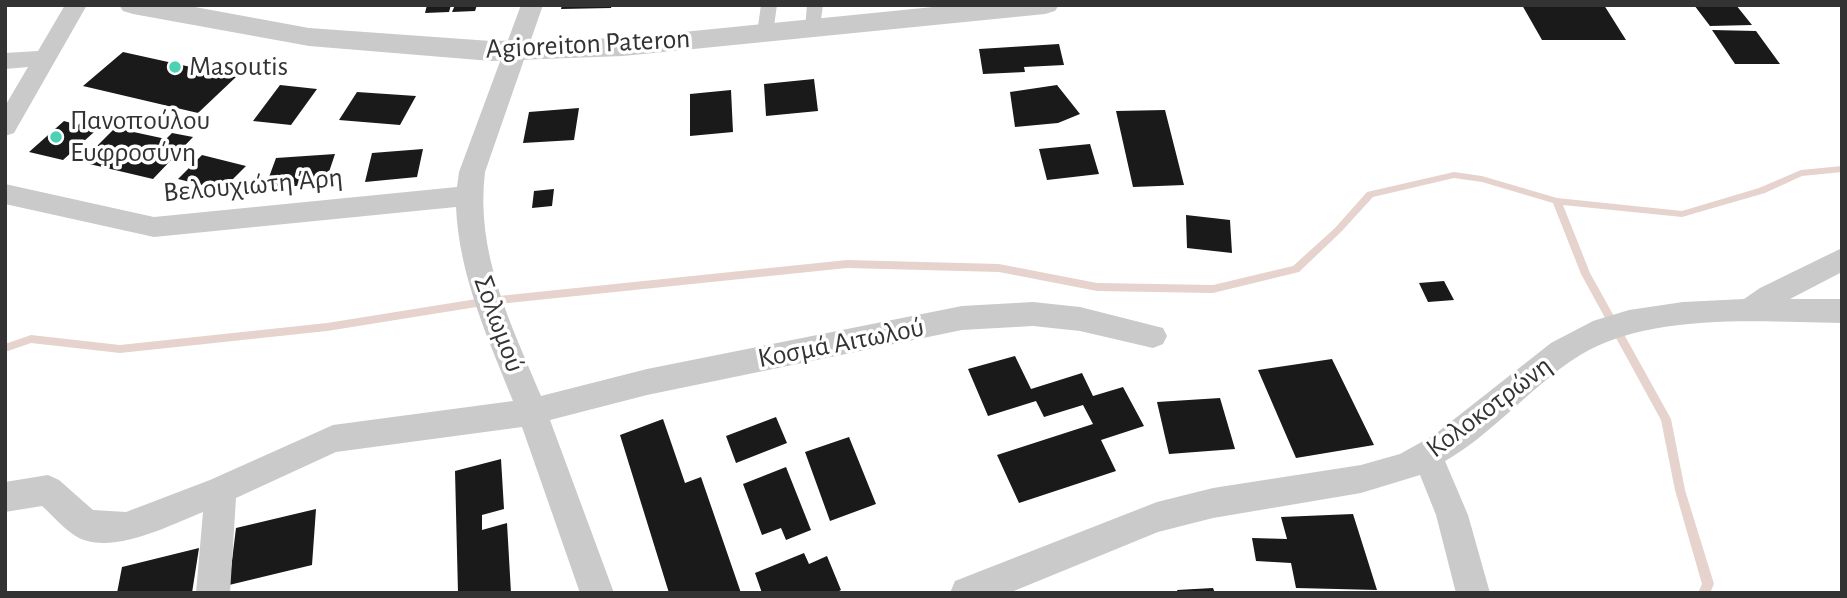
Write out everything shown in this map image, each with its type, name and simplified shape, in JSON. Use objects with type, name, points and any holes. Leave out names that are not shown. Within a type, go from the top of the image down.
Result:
[{"type":"street","points":[[5,127],[76,5]]},
{"type":"street","name":"Agioreiton Pateron","points":[[133,5],[309,37],[421,48],[517,51],[624,47],[767,19],[1045,5]]},
{"type":"street","name":"Σολωμού","points":[[531,5],[517,51],[472,172],[467,196],[469,227],[477,265],[597,593]]},
{"type":"street","points":[[5,61],[45,58]]},
{"type":"street","name":"Βελουχιώτη Άρη","points":[[5,194],[154,227],[467,196]]},
{"type":"street","name":"Κολοκοτρώνη","points":[[967,593],[1157,517],[1213,503],[1361,479],[1407,466],[1428,457],[1561,352],[1616,326],[1683,314],[1750,310],[1770,296],[1842,259]]},
{"type":"street","points":[[1750,310],[1842,311]]},
{"type":"street","name":"Κοσμά Αιτωλού","points":[[5,497],[48,491],[86,526],[126,527],[221,490],[333,439],[531,412],[647,382],[962,318],[1045,315],[1080,318],[1153,336]]},
{"type":"street","points":[[1428,457],[1452,515],[1473,593]]},
{"type":"street","points":[[213,593],[221,490]]},
{"type":"building","points":[[427,5],[451,5],[449,12],[425,13]]},
{"type":"building","points":[[455,5],[477,5],[475,11],[452,12]]},
{"type":"building","points":[[562,5],[612,5],[611,8],[561,9]]},
{"type":"building","points":[[1522,5],[1604,5],[1626,40],[1542,40]]},
{"type":"building","points":[[1694,5],[1736,5],[1752,25],[1710,26]]},
{"type":"building","points":[[1712,30],[1756,31],[1780,64],[1735,64]]},
{"type":"building","points":[[1059,44],[1064,65],[1024,67],[1025,72],[983,74],[979,49]]},
{"type":"building","points":[[123,52],[236,77],[198,113],[83,86]]},
{"type":"building","points":[[814,79],[818,111],[766,116],[764,84]]},
{"type":"building","points":[[280,85],[317,89],[291,125],[253,121]]},
{"type":"building","points":[[1057,85],[1080,114],[1058,123],[1015,127],[1010,92]]},
{"type":"building","points":[[731,90],[733,132],[690,136],[690,94]]},
{"type":"building","points":[[357,92],[416,96],[400,125],[339,120]]},
{"type":"building","points":[[579,108],[574,140],[523,143],[529,112]]},
{"type":"building","points":[[1165,110],[1184,185],[1133,187],[1116,111]]},
{"type":"building","points":[[84,120],[103,124],[63,160],[29,152],[64,121],[78,125]]},
{"type":"building","points":[[115,128],[166,139],[172,133],[193,137],[153,179],[81,162]]},
{"type":"building","points":[[1090,144],[1099,174],[1047,180],[1039,149]]},
{"type":"building","points":[[423,149],[417,177],[365,182],[372,153]]},
{"type":"building","points":[[335,154],[325,184],[265,188],[276,158]]},
{"type":"building","points":[[202,155],[246,166],[222,190],[178,179]]},
{"type":"building","points":[[554,189],[552,206],[532,208],[534,191]]},
{"type":"building","points":[[1186,215],[1230,220],[1232,253],[1187,248]]},
{"type":"building","points":[[1444,281],[1454,300],[1428,302],[1419,283]]},
{"type":"building","points":[[1015,356],[1031,389],[1082,373],[1093,396],[1123,387],[1144,426],[1101,440],[1116,471],[1019,503],[997,455],[1093,424],[1083,405],[1044,417],[1036,401],[988,416],[968,369]]},
{"type":"building","points":[[1332,359],[1374,445],[1296,458],[1258,370]]},
{"type":"building","points":[[1220,398],[1235,449],[1169,454],[1157,402]]},
{"type":"building","points":[[776,417],[787,443],[736,463],[726,436]]},
{"type":"building","points":[[663,419],[685,483],[701,477],[741,593],[669,593],[620,435]]},
{"type":"building","points":[[849,437],[876,504],[830,521],[805,452]]},
{"type":"building","points":[[501,459],[504,509],[482,515],[482,530],[507,523],[511,593],[458,593],[455,471]]},
{"type":"building","points":[[786,467],[811,530],[786,540],[781,528],[762,535],[743,484]]},
{"type":"building","points":[[316,509],[312,565],[229,585],[236,528]]},
{"type":"building","points":[[1353,514],[1377,590],[1296,588],[1291,563],[1256,561],[1252,538],[1287,539],[1281,517]]},
{"type":"building","points":[[199,548],[192,593],[117,593],[122,567]]},
{"type":"building","points":[[804,553],[809,564],[827,556],[841,590],[835,593],[762,593],[755,573]]},
{"type":"building","points":[[1213,588],[1215,593],[1178,593],[1177,590]]},
{"type":"waterway","points":[[1557,201],[1682,214],[1762,191],[1801,173],[1842,169]]},
{"type":"waterway","points":[[5,348],[31,339],[120,349],[327,327],[489,301],[847,264],[999,268],[1097,287],[1213,289],[1296,269],[1338,230],[1370,194],[1454,175],[1482,179],[1557,201]]},
{"type":"waterway","points":[[1557,201],[1586,274],[1666,419],[1680,490],[1708,584],[1704,593]]},
{"type":"place","name":"Masoutis","points":[[175,67]]},
{"type":"place","name":"Πανοπούλου Ευφροσύνη","points":[[56,137]]}]
